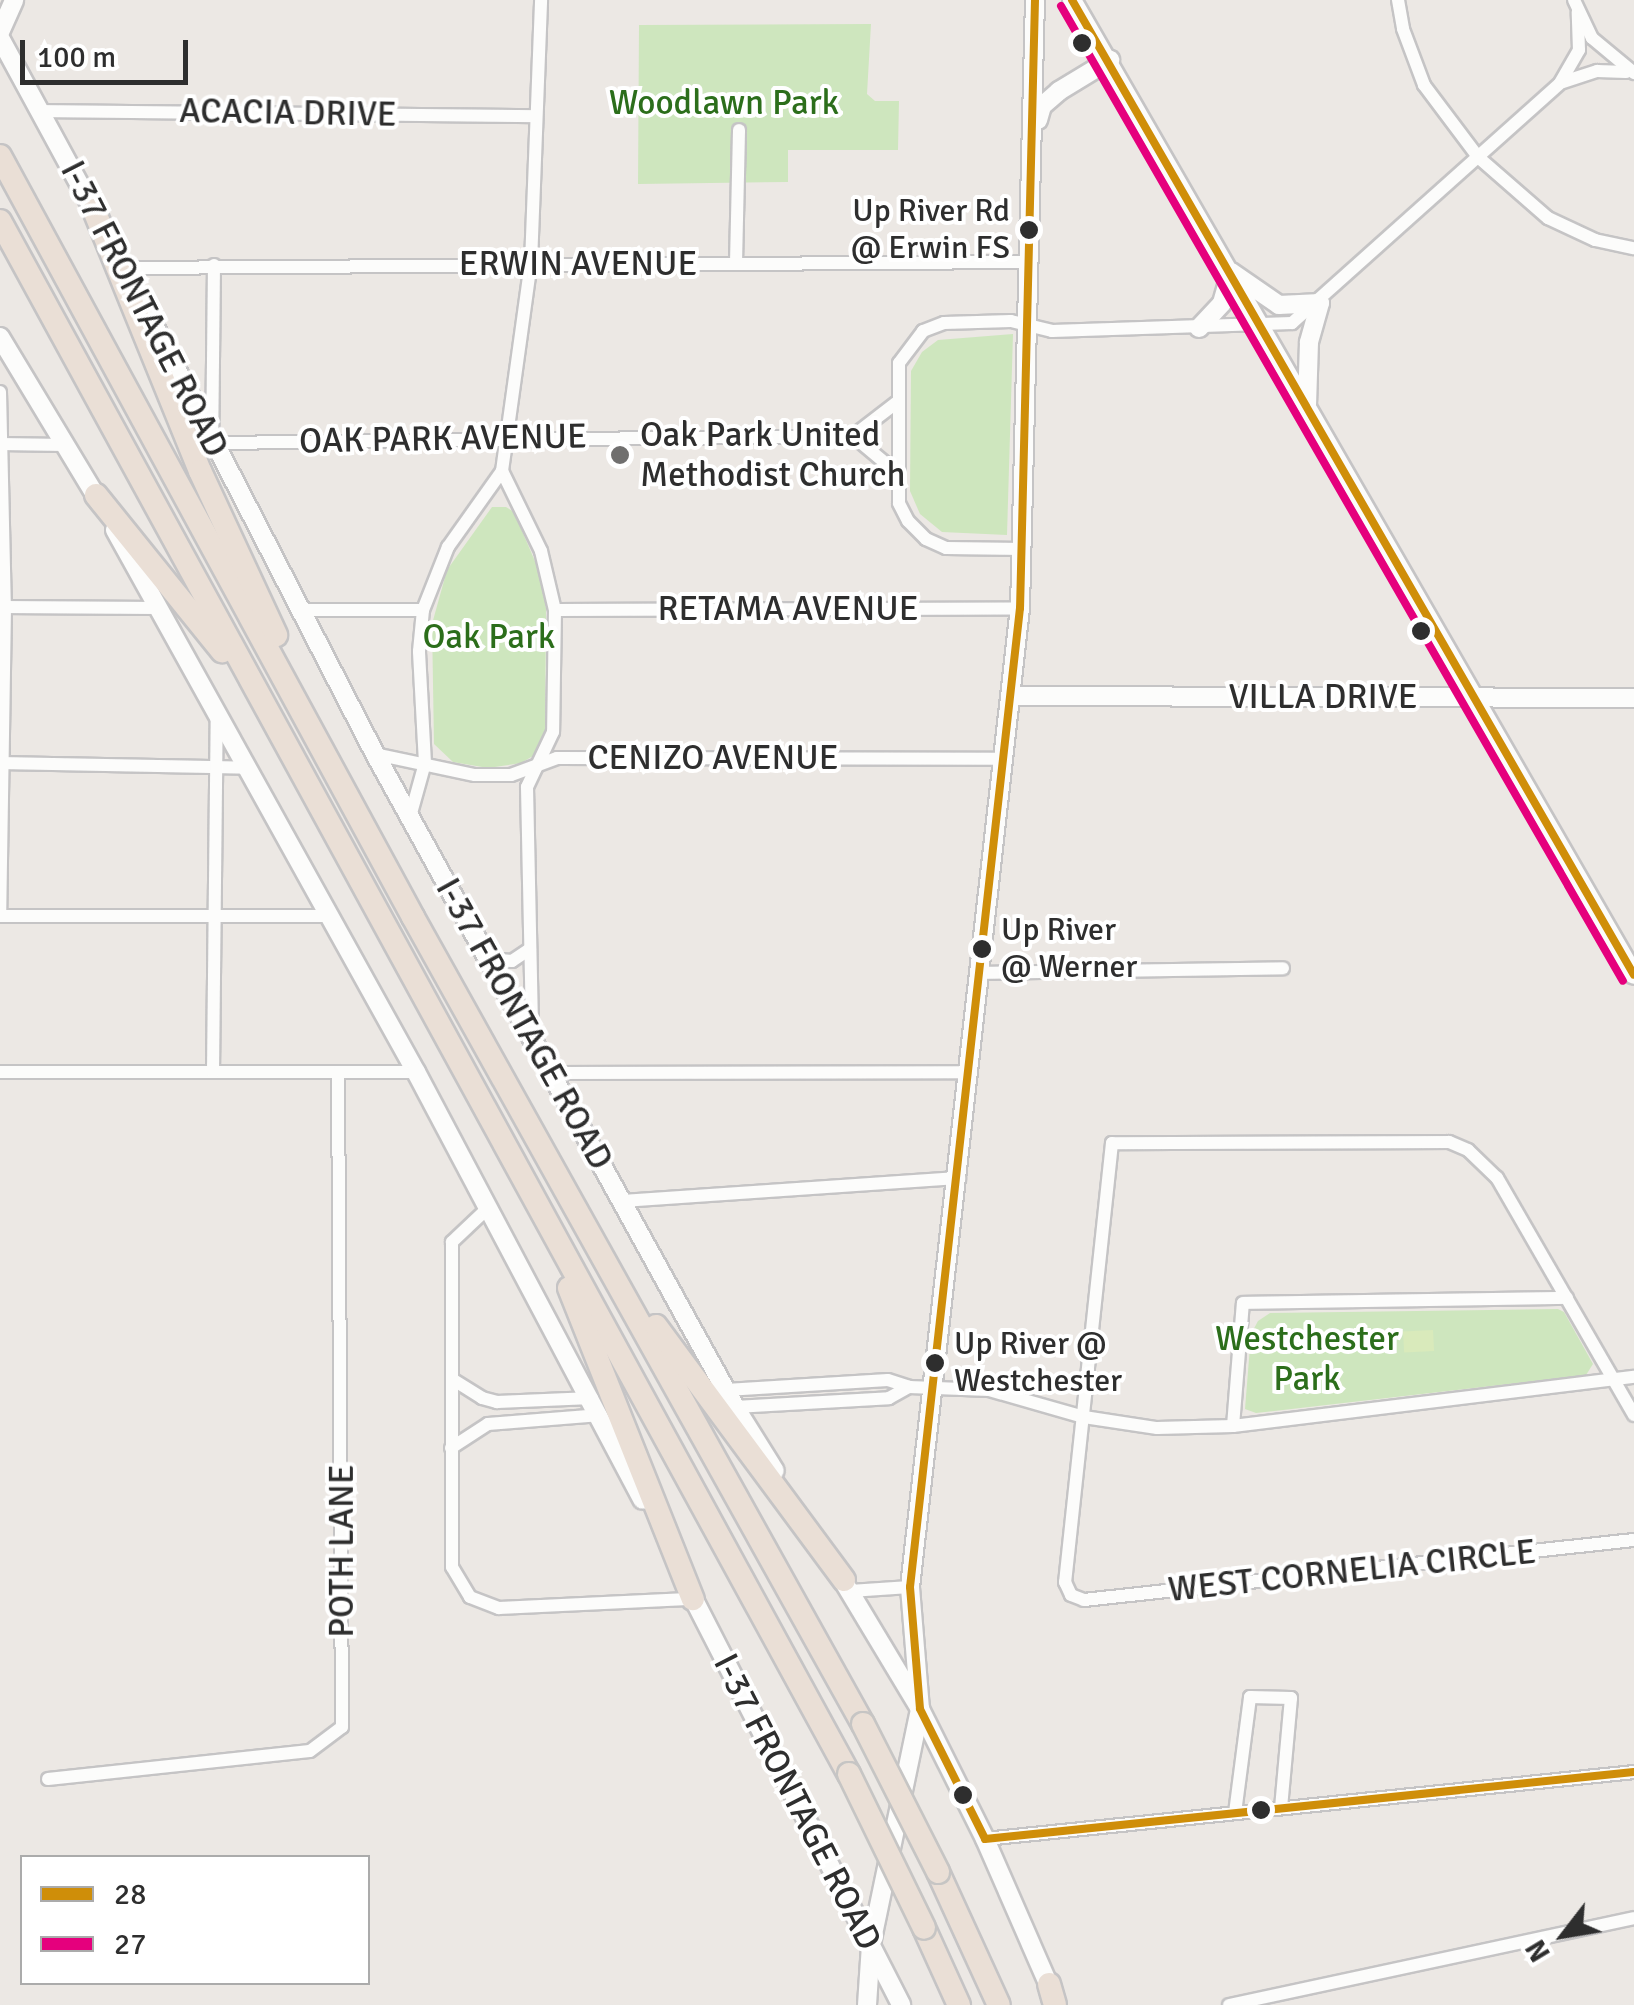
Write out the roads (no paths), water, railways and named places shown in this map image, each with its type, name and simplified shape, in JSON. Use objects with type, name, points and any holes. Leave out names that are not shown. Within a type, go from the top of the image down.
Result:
[{"type":"highway","points":[[0,156],[358,816],[863,1724],[938,1872],[998,2005]]},
{"type":"highway","points":[[94,210],[200,470],[343,769],[358,816]]},
{"type":"highway","points":[[0,222],[849,1774],[959,2005]]},
{"type":"highway","points":[[96,495],[265,703]]},
{"type":"highway","points":[[553,1232],[569,1287],[693,1599]]},
{"type":"highway","points":[[600,1250],[847,1586]]},
{"type":"main road","points":[[0,35],[14,0]]},
{"type":"main road","points":[[867,2005],[871,1944],[920,1709],[910,1587],[971,1072],[1020,608],[1030,326],[1035,0]]},
{"type":"main road","points":[[1072,0],[1633,972]]},
{"type":"main road","name":"I-37 FRONTAGE ROAD","points":[[0,35],[410,818],[735,1407],[920,1709],[985,1838],[1054,1998]]},
{"type":"main road","points":[[1034,130],[1042,106],[1050,98],[1110,60]]},
{"type":"main road","points":[[1231,272],[1279,305],[1320,303],[1309,342],[1307,404]]},
{"type":"main road","points":[[1199,328],[1222,303],[1231,272]]},
{"type":"main road","name":"I-37 FRONTAGE ROAD","points":[[0,337],[96,495],[250,768],[489,1207],[597,1407],[901,2005]]},
{"type":"main road","name":"VILLA DRIVE","points":[[1011,696],[1634,698]]},
{"type":"street","points":[[410,818],[426,762],[419,651],[424,610],[448,547],[502,471],[531,263],[541,0]]},
{"type":"street","points":[[1398,0],[1403,29],[1424,86],[1478,157],[1548,218],[1596,240],[1634,248]]},
{"type":"street","points":[[1576,6],[1601,48],[1634,73]]},
{"type":"street","points":[[1022,548],[946,548],[926,539],[908,521],[899,503],[899,364],[924,331],[944,323],[1011,321],[1052,331],[1292,323],[1320,303],[1560,84],[1579,50],[1576,6]]},
{"type":"street","points":[[1560,84],[1597,71],[1634,73]]},
{"type":"street","name":"ACACIA DRIVE","points":[[41,110],[535,116]]},
{"type":"street","points":[[736,263],[739,130]]},
{"type":"street","name":"ERWIN AVENUE","points":[[125,268],[1031,262]]},
{"type":"street","points":[[212,443],[216,394],[214,266]]},
{"type":"street","points":[[0,392],[0,915],[216,919],[329,916]]},
{"type":"street","points":[[192,402],[216,394]]},
{"type":"street","points":[[896,403],[853,436],[896,472]]},
{"type":"street","name":"OAK PARK AVENUE","points":[[212,443],[853,436]]},
{"type":"street","points":[[1,444],[65,446]]},
{"type":"street","points":[[502,471],[541,550],[555,610],[553,732],[527,786],[532,1035]]},
{"type":"street","points":[[2,607],[158,608]]},
{"type":"street","name":"RETAMA AVENUE","points":[[555,610],[1020,608]]},
{"type":"street","points":[[303,610],[424,610]]},
{"type":"street","points":[[213,1072],[217,713]]},
{"type":"street","name":"CENIZO AVENUE","points":[[375,754],[475,775],[511,774],[557,758],[1004,760]]},
{"type":"street","points":[[2,763],[250,768]]},
{"type":"street","points":[[488,959],[512,961],[530,950]]},
{"type":"street","points":[[981,973],[1283,968]]},
{"type":"street","points":[[0,1072],[416,1072]]},
{"type":"street","name":"POTH LANE","points":[[48,1779],[310,1751],[342,1726],[338,1072]]},
{"type":"street","points":[[552,1074],[971,1072]]},
{"type":"street","points":[[1084,1417],[1112,1143],[1449,1142],[1483,1160],[1634,1416]]},
{"type":"street","points":[[622,1201],[959,1178]]},
{"type":"street","points":[[489,1207],[452,1242],[452,1567],[470,1597],[499,1608],[693,1599]]},
{"type":"street","points":[[1233,1426],[1243,1303],[1567,1298]]},
{"type":"street","points":[[726,1390],[888,1380],[908,1387],[989,1390],[1084,1417],[1157,1428],[1233,1426],[1634,1376]]},
{"type":"street","points":[[452,1379],[482,1398],[597,1407]]},
{"type":"street","points":[[735,1407],[889,1398],[908,1387]]},
{"type":"street","points":[[512,1403],[514,1421]]},
{"type":"street","points":[[451,1448],[479,1427],[597,1407]]},
{"type":"street","name":"WEST CORNELIA CIRCLE","points":[[1084,1417],[1065,1582],[1071,1595],[1084,1600],[1634,1540]]},
{"type":"street","points":[[847,1586],[910,1587]]},
{"type":"street","points":[[1234,1813],[1250,1697],[1291,1698],[1281,1808]]},
{"type":"street","points":[[985,1838],[1634,1772]]},
{"type":"street","points":[[1229,2005],[1634,1918]]},
{"type":"place","name":"Up River Rd @ Erwin FS","points":[[1029,230]]},
{"type":"place","name":"Oak Park United Methodist Church","points":[[620,455]]},
{"type":"place","name":"Up River @ Werner","points":[[982,949]]},
{"type":"place","name":"Up River @ Westchester","points":[[935,1363]]},
{"type":"park label","name":"Woodlawn Park","points":[[724,103]]},
{"type":"park label","name":"Oak Park","points":[[489,637]]},
{"type":"park label","name":"Westchester Park","points":[[1307,1359]]}]
